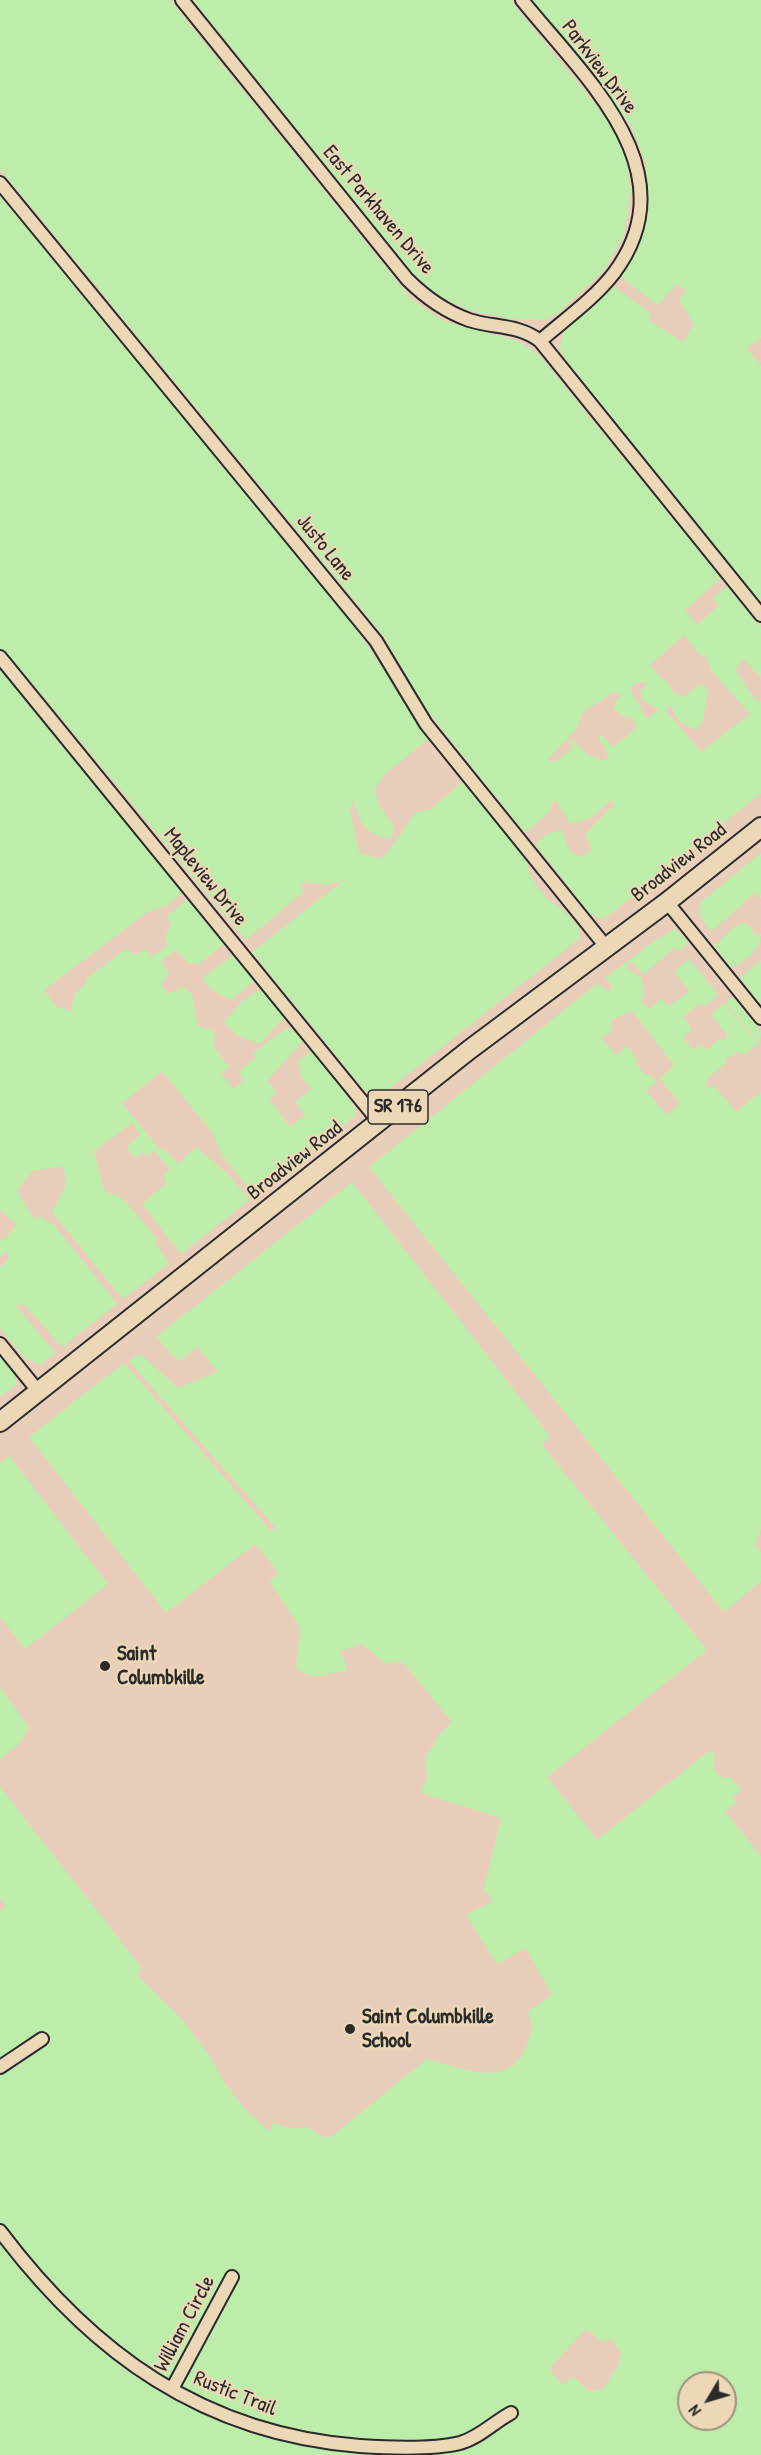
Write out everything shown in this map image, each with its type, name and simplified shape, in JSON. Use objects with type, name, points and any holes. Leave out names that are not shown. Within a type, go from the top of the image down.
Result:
[{"type":"main road","name":"Broadview Road","points":[[0,1422],[469,1050],[607,948],[761,828]]},
{"type":"street","name":"East Parkhaven Drive","points":[[183,0],[407,279],[441,308],[470,320],[529,333],[540,341],[761,615]]},
{"type":"street","name":"Parkview Drive","points":[[522,0],[618,119],[636,158],[640,191],[637,225],[628,249],[613,273],[540,341]]},
{"type":"street","name":"Justo Lane","points":[[0,183],[376,641],[426,724],[607,948]]},
{"type":"street","name":"Mapleview Drive","points":[[0,657],[379,1122]]},
{"type":"street","points":[[667,902],[761,1018]]},
{"type":"street","points":[[0,1344],[39,1391]]},
{"type":"street","points":[[0,2067],[42,2039]]},
{"type":"street","name":"Rustic Trail","points":[[0,2231],[61,2306],[112,2351],[203,2406],[247,2424],[331,2444],[373,2447],[459,2443],[473,2438],[512,2413]]},
{"type":"street","name":"William Circle","points":[[172,2389],[232,2277]]},
{"type":"green space","points":[[0,0],[170,0],[412,300],[444,321],[518,341],[539,355],[721,578],[685,610],[697,625],[719,606],[713,598],[728,586],[761,627],[761,678],[743,658],[735,670],[757,702],[761,700],[761,793],[604,919],[591,915],[539,849],[535,848],[546,834],[564,830],[568,848],[579,856],[584,856],[592,849],[585,834],[612,807],[616,807],[611,800],[591,818],[570,824],[556,800],[549,807],[551,810],[525,833],[425,708],[383,635],[0,169]],"holes":[[[684,635],[702,657],[705,654],[711,670],[750,714],[701,752],[666,711],[671,705],[679,722],[697,730],[703,720],[708,688],[701,684],[683,697],[673,692],[665,679],[659,680],[661,678],[650,665]],[[640,682],[648,683],[640,691],[643,701],[659,709],[647,719],[630,690],[633,685]],[[614,692],[622,695],[616,700],[614,709],[626,718],[633,717],[638,727],[613,747],[602,735],[598,738],[606,749],[608,758],[603,761],[586,754],[569,739],[573,748],[555,762],[547,760],[576,729],[583,712]]]},
{"type":"green space","points":[[193,0],[510,0],[602,113],[623,146],[631,190],[624,235],[603,271],[558,313],[544,320],[504,318],[468,310],[437,295],[411,271]]},
{"type":"green space","points":[[532,0],[761,0],[761,338],[748,347],[745,346],[761,366],[761,603],[567,361],[559,347],[565,330],[613,286],[650,313],[649,320],[683,342],[694,325],[679,299],[687,291],[676,284],[658,305],[621,277],[639,243],[648,208],[645,162],[632,127]]},
{"type":"green space","points":[[0,196],[338,606],[351,616],[351,621],[428,739],[385,774],[375,788],[378,803],[394,826],[391,839],[373,833],[364,826],[352,800],[350,811],[359,853],[381,859],[416,812],[431,809],[461,783],[470,790],[511,839],[523,857],[538,889],[572,919],[579,931],[580,938],[380,1096],[364,1090],[281,991],[282,989],[252,952],[344,880],[327,885],[301,882],[303,892],[246,940],[22,671],[18,670],[8,655],[0,654]]},
{"type":"green space","points":[[0,669],[183,892],[167,905],[146,913],[44,990],[57,1007],[71,1011],[75,994],[87,982],[86,979],[126,949],[136,955],[146,949],[152,957],[167,946],[165,936],[171,926],[167,916],[188,899],[225,943],[200,963],[190,964],[176,950],[161,961],[169,974],[161,985],[168,994],[183,987],[192,994],[198,1026],[215,1031],[214,1047],[229,1067],[221,1073],[233,1089],[244,1081],[238,1072],[257,1057],[253,1053],[287,1028],[292,1029],[303,1041],[267,1081],[277,1092],[269,1099],[290,1127],[305,1115],[295,1102],[311,1089],[301,1077],[298,1061],[312,1051],[355,1107],[355,1116],[255,1195],[223,1157],[212,1132],[162,1071],[122,1103],[161,1151],[163,1148],[178,1164],[196,1147],[228,1174],[249,1200],[181,1254],[142,1204],[166,1184],[164,1175],[170,1169],[154,1150],[147,1156],[143,1152],[135,1158],[126,1147],[141,1135],[132,1123],[94,1151],[104,1191],[123,1198],[158,1240],[155,1243],[169,1263],[123,1299],[52,1212],[66,1185],[64,1166],[32,1171],[17,1191],[34,1219],[41,1217],[54,1225],[117,1304],[62,1347],[24,1304],[16,1306],[55,1353],[41,1365],[25,1358],[0,1328],[0,1268],[9,1258],[7,1251],[0,1256],[0,1240],[6,1238],[17,1225],[0,1210]]},
{"type":"green space","points":[[761,853],[761,899],[755,892],[712,931],[702,918],[701,902]]},
{"type":"green space","points":[[745,922],[757,936],[761,933],[760,939],[752,954],[731,967],[714,946],[737,924],[739,926]]},
{"type":"green space","points":[[672,929],[681,934],[688,944],[680,950],[674,948],[643,975],[633,962],[625,968],[641,977],[644,990],[642,1002],[649,1009],[662,999],[669,1006],[689,991],[674,971],[689,959],[718,995],[704,1007],[700,1003],[683,1017],[692,1029],[683,1037],[693,1050],[700,1044],[706,1050],[720,1038],[723,1041],[728,1036],[711,1015],[724,1003],[758,1044],[745,1054],[737,1052],[726,1059],[726,1063],[710,1076],[706,1084],[709,1088],[714,1085],[736,1112],[761,1092],[761,1528],[755,1545],[761,1552],[761,1581],[724,1612],[369,1167],[598,983],[608,992],[612,987],[605,978],[660,937],[666,936]],"holes":[[[632,1011],[674,1065],[660,1079],[680,1103],[667,1115],[646,1091],[656,1082],[649,1074],[646,1076],[635,1062],[638,1060],[627,1046],[616,1055],[601,1038],[612,1031],[612,1020]]]},
{"type":"green space","points":[[235,954],[256,980],[231,1000],[212,990],[202,978]]},
{"type":"green space","points":[[761,960],[761,1005],[740,978]]},
{"type":"green space","points":[[263,990],[285,1018],[273,1028],[262,1043],[240,1037],[224,1022],[246,998]]},
{"type":"green space","points":[[734,998],[761,1032],[759,1044],[726,1002]]},
{"type":"green space","points":[[352,1182],[550,1436],[542,1445],[707,1650],[547,1777],[597,1840],[710,1750],[715,1756],[713,1768],[720,1777],[732,1778],[741,1790],[732,1797],[736,1802],[725,1812],[761,1856],[761,2455],[0,2455],[0,1909],[2,1911],[5,1905],[0,1898],[0,1787],[141,1967],[138,1976],[180,2017],[209,2055],[224,2082],[246,2110],[270,2132],[272,2123],[285,2127],[307,2127],[326,2138],[332,2136],[427,2059],[485,2073],[498,2072],[510,2067],[520,2057],[531,2034],[532,2023],[527,2012],[552,1995],[527,1950],[523,1949],[497,1964],[466,1915],[493,1901],[484,1889],[501,1818],[421,1793],[427,1777],[425,1758],[440,1734],[452,1722],[402,1661],[385,1663],[362,1644],[341,1651],[347,1670],[314,1677],[296,1669],[300,1627],[269,1581],[279,1573],[255,1544],[166,1613],[29,1437],[124,1363],[271,1531],[277,1529],[129,1361],[140,1354],[178,1388],[218,1372],[198,1347],[178,1361],[156,1337]],"holes":[[[586,2329],[602,2342],[612,2339],[621,2353],[618,2366],[603,2389],[588,2391],[574,2377],[562,2384],[550,2371],[551,2366]]]},
{"type":"green space","points":[[0,1354],[13,1370],[17,1384],[0,1397]]},
{"type":"green space","points":[[9,1456],[108,1584],[25,1649],[0,1617],[0,1463]]},
{"type":"green space","points":[[0,1687],[29,1728],[21,1742],[0,1759]]},
{"type":"place","name":"Saint Columbkille","points":[[105,1666]]},
{"type":"place","name":"Saint Columbkille School","points":[[350,2029]]}]
